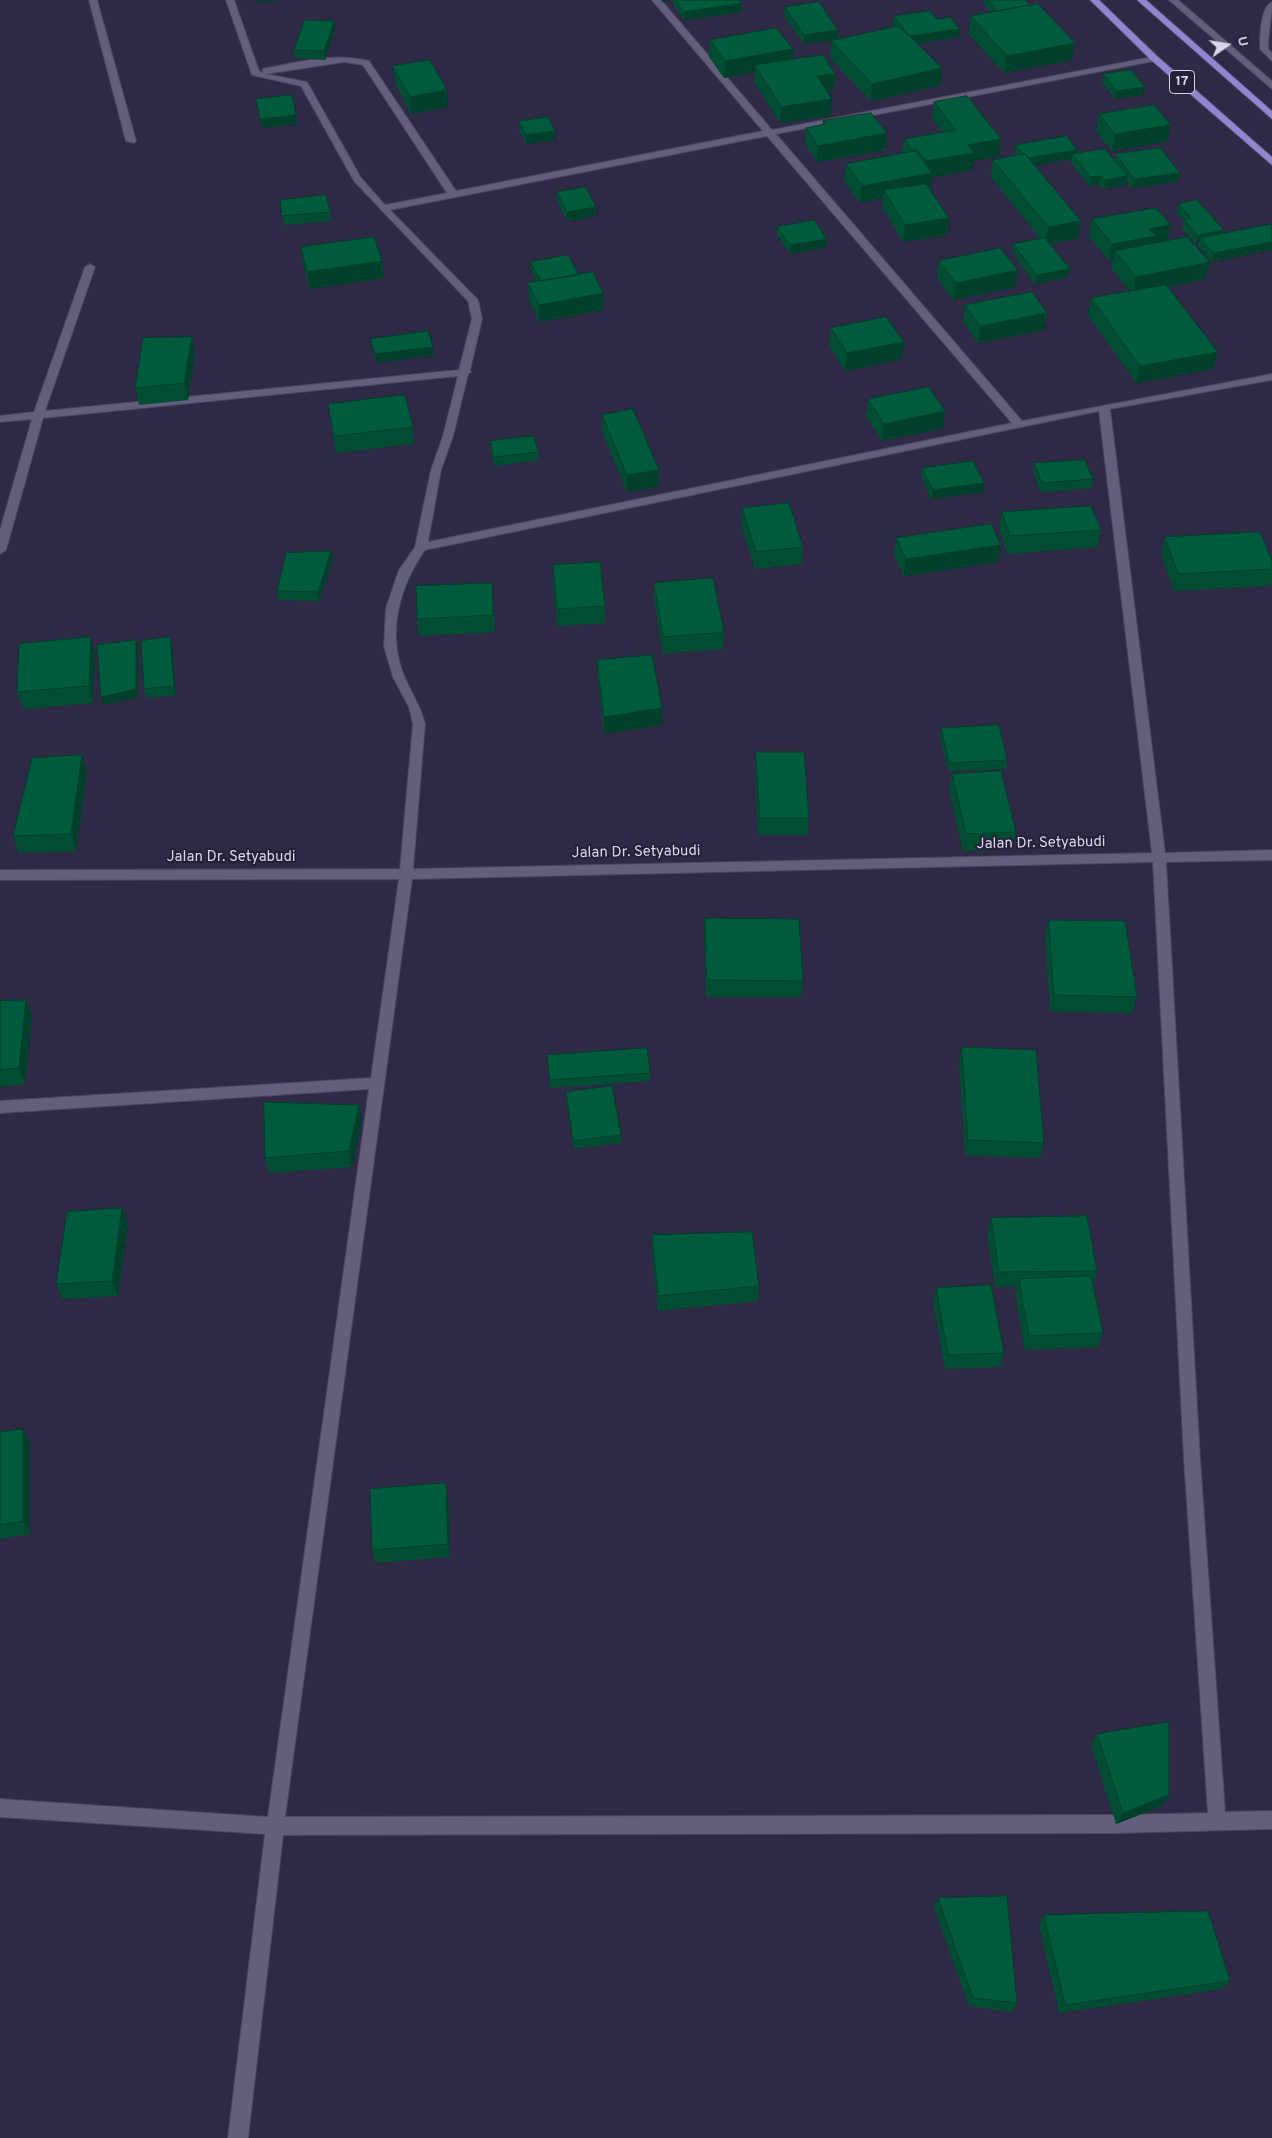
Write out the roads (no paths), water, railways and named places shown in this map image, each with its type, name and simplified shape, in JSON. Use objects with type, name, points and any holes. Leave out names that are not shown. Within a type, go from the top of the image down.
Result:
[{"type":"highway","name":"17","points":[[1094,0],[1154,58],[1272,162]]},
{"type":"highway","name":"17","points":[[1141,0],[1272,116]]},
{"type":"street","points":[[93,0],[131,141]]},
{"type":"street","points":[[230,0],[255,73],[264,77],[286,78],[304,84],[357,179],[473,300],[477,319],[466,372],[448,436],[436,470],[421,547],[405,570],[392,608],[390,646],[399,678],[415,707],[419,724],[406,874],[275,1826],[238,2138]]},
{"type":"street","points":[[656,0],[1019,424]]},
{"type":"street","points":[[1173,0],[1272,86]]},
{"type":"street","points":[[1272,5],[1264,28],[1264,50],[1272,58]]},
{"type":"street","points":[[383,208],[1154,58]]},
{"type":"street","points":[[255,73],[341,60],[356,59],[366,63],[453,194]]},
{"type":"street","points":[[0,550],[38,416],[90,267]]},
{"type":"street","points":[[0,418],[38,416],[466,372]]},
{"type":"street","points":[[421,547],[1104,407],[1272,377]]},
{"type":"street","points":[[1104,407],[1159,858],[1192,1450],[1217,1823]]},
{"type":"street","name":"Jalan Dr. Setyabudi","points":[[0,875],[406,874],[1272,855]]},
{"type":"street","points":[[0,1107],[378,1083]]},
{"type":"street","points":[[0,1808],[275,1826],[1217,1823],[1272,1820]]}]
